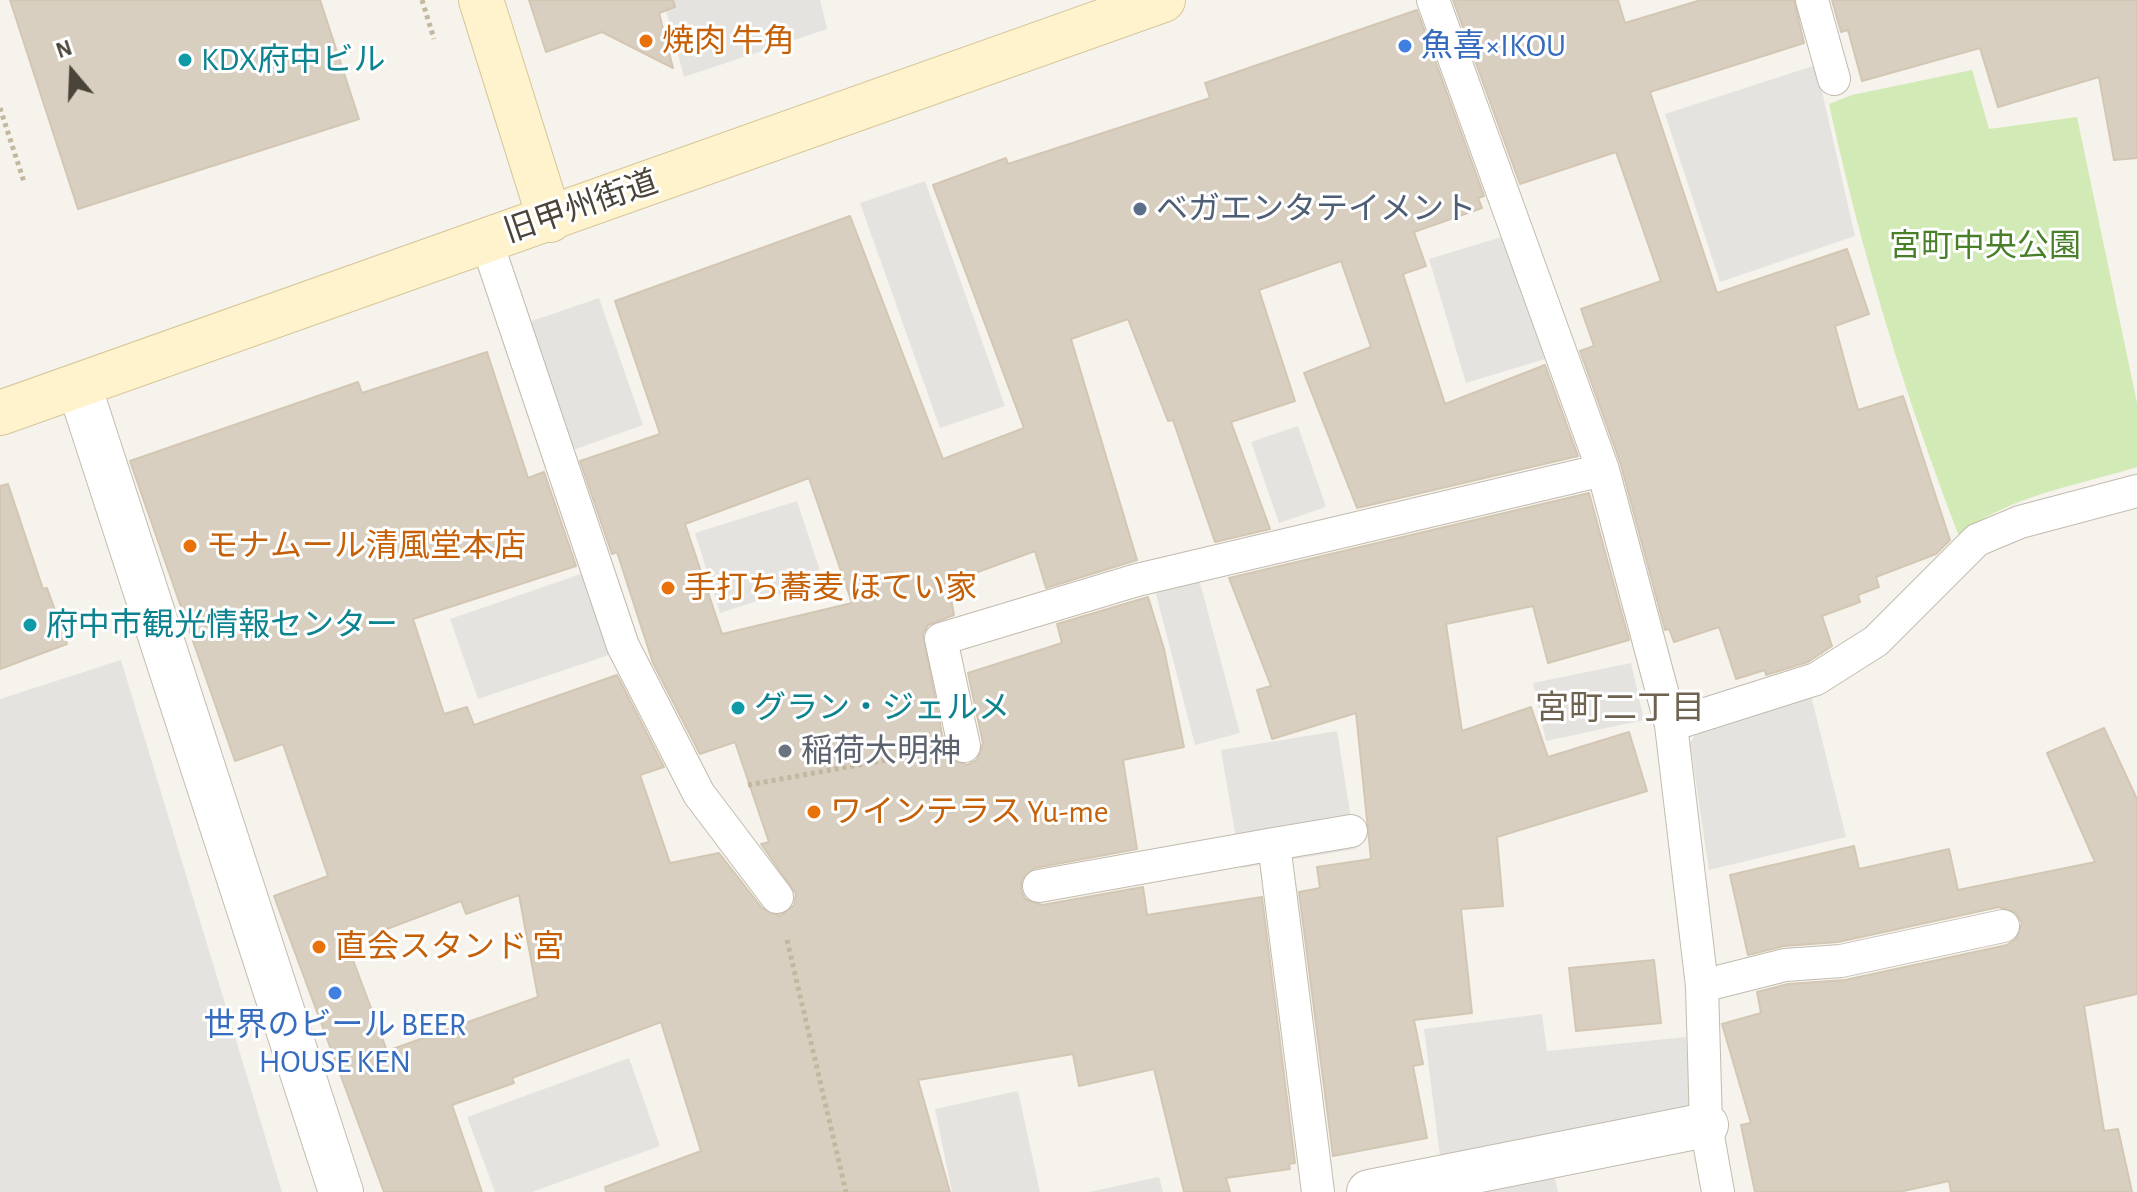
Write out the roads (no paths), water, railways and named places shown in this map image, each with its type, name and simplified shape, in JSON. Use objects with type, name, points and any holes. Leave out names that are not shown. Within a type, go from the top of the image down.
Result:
[{"type":"main road","points":[[481,0],[550,220]]},
{"type":"main road","name":"旧甲州街道","points":[[0,413],[1163,0]]},
{"type":"street","points":[[79,386],[341,1192]]},
{"type":"street","points":[[1369,1192],[1706,1125]]},
{"type":"lane","points":[[1433,0],[1603,470],[1671,725],[1702,986],[1706,1125],[1718,1192]]},
{"type":"lane","points":[[1812,0],[1834,79]]},
{"type":"lane","points":[[486,240],[623,646],[699,794],[777,897]]},
{"type":"lane","points":[[964,746],[941,639],[1137,580],[1603,470]]},
{"type":"lane","points":[[1671,725],[1816,679],[1876,641],[1977,540],[2020,522],[2137,491]]},
{"type":"lane","points":[[1039,886],[1351,831]]},
{"type":"lane","points":[[1274,844],[1318,1192]]},
{"type":"lane","points":[[1702,986],[1785,965],[1841,961],[2003,926]]},
{"type":"place","name":"焼肉 牛角","points":[[646,41]]},
{"type":"place","name":"魚喜×IKOU","points":[[1405,46]]},
{"type":"place","name":"KDX府中ビル","points":[[185,60]]},
{"type":"place","name":"ベガエンタテイメント","points":[[1140,209]]},
{"type":"place","name":"モナムール清風堂本店","points":[[190,546]]},
{"type":"place","name":"手打ち蕎麦 ほてい家","points":[[668,588]]},
{"type":"place","name":"府中市観光情報センター","points":[[30,625]]},
{"type":"place","name":"グラン・ジェルメ","points":[[738,708]]},
{"type":"place","name":"稲荷大明神","points":[[785,751]]},
{"type":"place","name":"ワインテラス Yu-me","points":[[814,812]]},
{"type":"place","name":"直会スタンド 宮","points":[[319,947]]},
{"type":"place","name":"世界のビール BEER HOUSE KEN","points":[[335,993]]},
{"type":"district","name":"宮町二丁目","points":[[1620,709]]},
{"type":"park label","name":"宮町中央公園","points":[[1985,246]]}]
